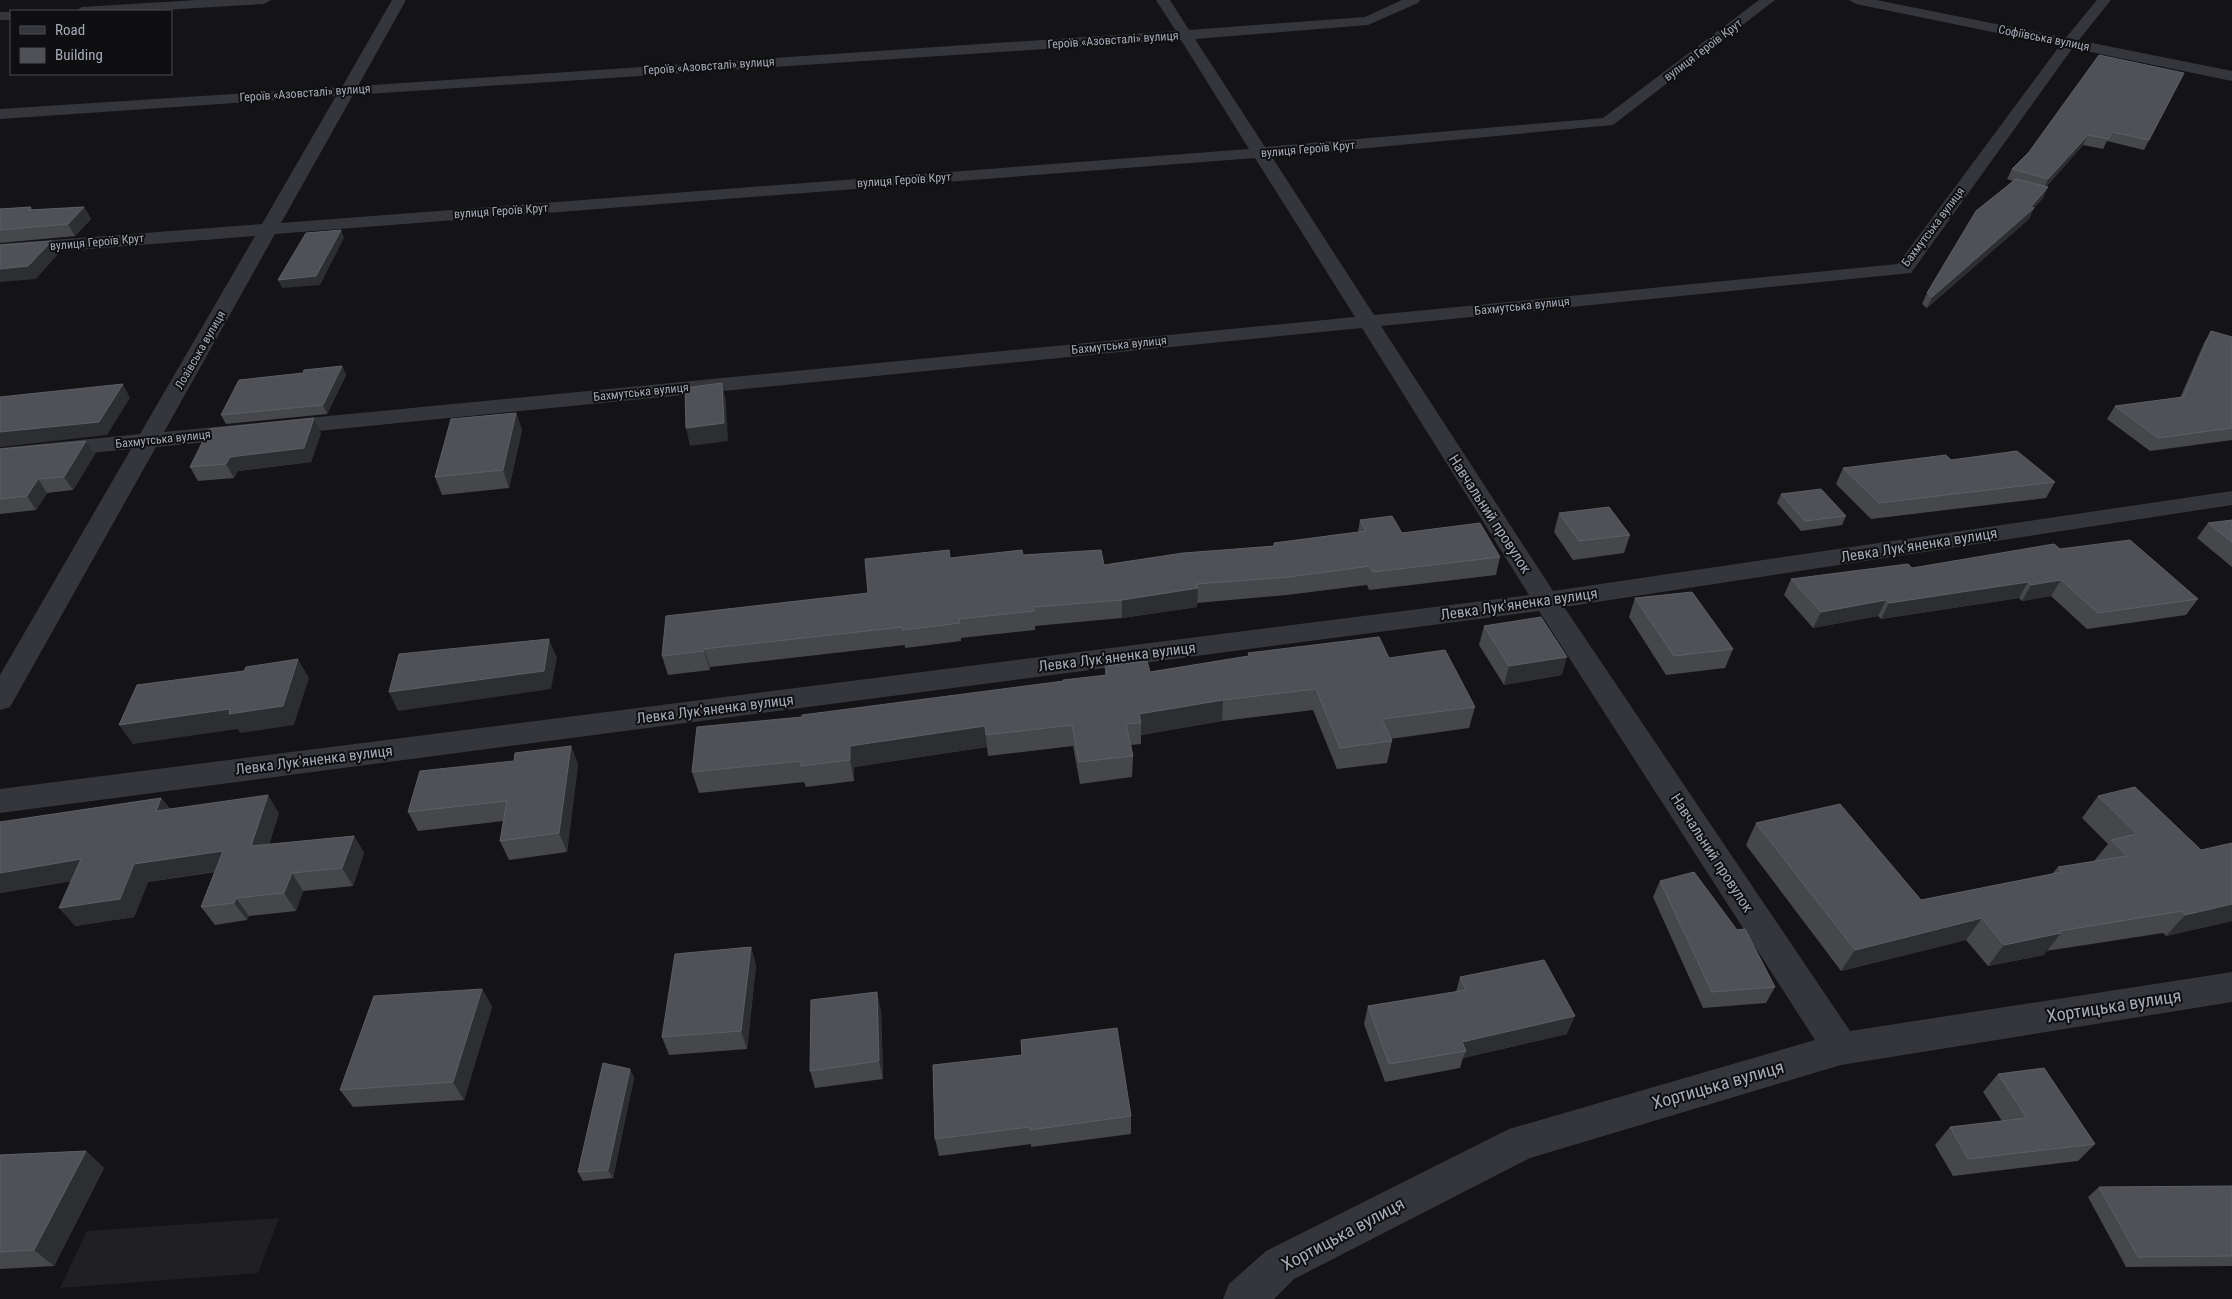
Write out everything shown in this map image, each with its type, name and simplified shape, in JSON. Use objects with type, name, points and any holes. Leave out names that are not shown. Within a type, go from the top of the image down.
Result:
[{"type":"street","points":[[99,10],[264,0]]},
{"type":"street","name":"Лозівська вулиця","points":[[0,700],[399,0]]},
{"type":"street","name":"Навчальний провулок","points":[[1163,0],[1546,601],[1841,1049]]},
{"type":"street","name":"Героїв «Азовсталі» вулиця","points":[[0,114],[1185,35],[1368,21],[1413,0]]},
{"type":"street","name":"вулиця Героїв Крут","points":[[0,250],[1260,153],[1607,122],[1768,0]]},
{"type":"street","name":"Софіївська вулиця","points":[[1856,0],[2232,76]]},
{"type":"street","name":"Бахмутська вулиця","points":[[0,455],[1904,269],[2069,44],[2104,0]]},
{"type":"street","name":"Левка Лук'яненка вулиця","points":[[0,801],[1546,601],[2232,498]]},
{"type":"street","name":"Хортицька вулиця","points":[[1244,1299],[1280,1265],[1522,1142],[1841,1049],[2232,987]]},
{"type":"shaded area","points":[[279,1218],[258,1273],[60,1288],[87,1231]]},
{"type":"building","points":[[2099,55],[2184,73],[2149,140],[2112,132],[2108,139],[2088,135],[2048,179],[2012,169],[2029,152]]},
{"type":"building","points":[[2016,179],[2048,187],[2031,207],[2034,208],[1932,297],[1927,293],[1976,211]]},
{"type":"building","points":[[31,207],[29,210],[84,207],[68,224],[0,230],[0,209]]},
{"type":"building","points":[[341,230],[316,276],[278,280],[306,233]]},
{"type":"building","points":[[52,241],[28,266],[0,269],[0,245]]},
{"type":"building","points":[[2211,331],[2232,337],[2232,428],[2158,438],[2115,406],[2183,397]]},
{"type":"building","points":[[342,366],[323,405],[221,415],[239,380],[303,373],[304,370]]},
{"type":"building","points":[[722,383],[724,423],[686,428],[685,388]]},
{"type":"building","points":[[123,384],[99,422],[0,432],[0,397]]},
{"type":"building","points":[[516,413],[503,470],[435,477],[451,419]]},
{"type":"building","points":[[314,418],[304,448],[230,457],[226,464],[190,467],[209,429]]},
{"type":"building","points":[[86,441],[64,477],[38,479],[27,496],[0,499],[0,449]]},
{"type":"building","points":[[2017,451],[2055,482],[1879,503],[1843,468],[1946,455],[1951,460]]},
{"type":"building","points":[[1821,489],[1846,516],[1805,521],[1781,494]]},
{"type":"building","points":[[1609,507],[1630,535],[1579,541],[1559,513]]},
{"type":"building","points":[[1392,516],[1402,533],[1480,523],[1500,557],[1373,572],[1370,566],[1289,577],[1196,584],[1198,588],[1122,600],[1034,607],[1034,611],[959,619],[960,623],[903,630],[903,627],[704,649],[704,651],[662,656],[666,616],[868,593],[865,559],[949,550],[950,558],[1022,550],[1023,555],[1101,550],[1104,565],[1183,553],[1275,546],[1274,543],[1366,531],[1360,520]]},
{"type":"building","points":[[2232,520],[2232,542],[2208,523]]},
{"type":"building","points":[[2130,540],[2198,599],[2098,613],[2061,580],[2031,585],[2028,582],[1889,603],[1886,600],[1821,612],[1791,579],[1908,564],[1912,568],[2054,544],[2060,549]]},
{"type":"building","points":[[1692,592],[1733,649],[1674,656],[1635,598]]},
{"type":"building","points":[[1541,617],[1567,657],[1509,666],[1484,626]]},
{"type":"building","points":[[1379,637],[1389,658],[1445,650],[1475,707],[1382,719],[1392,741],[1340,748],[1316,689],[1223,700],[1139,714],[1141,723],[1126,724],[1133,756],[1079,762],[1072,725],[986,735],[985,726],[850,746],[850,760],[801,766],[801,761],[692,772],[697,727],[802,717],[802,715],[1107,675],[1105,666],[1147,661],[1150,672],[1249,656],[1248,653]]},
{"type":"building","points":[[549,639],[544,671],[389,692],[399,654]]},
{"type":"building","points":[[298,659],[283,706],[229,714],[230,709],[119,725],[137,685],[244,671],[246,667]]},
{"type":"building","points":[[571,746],[559,833],[500,841],[507,801],[408,812],[420,771],[514,761],[515,753]]},
{"type":"building","points":[[2135,787],[2201,850],[2232,843],[2232,904],[2185,915],[2182,911],[2059,931],[2061,933],[2004,945],[1982,918],[1855,950],[1756,823],[1840,804],[1921,900],[2062,872],[2058,867],[2127,856],[2111,840],[2137,834],[2098,796]]},
{"type":"building","points":[[268,795],[251,846],[354,836],[342,868],[292,873],[284,893],[236,898],[234,903],[201,907],[223,851],[134,864],[120,899],[59,908],[81,859],[0,873],[0,822],[161,798],[156,811]]},
{"type":"building","points":[[1694,872],[1737,930],[1745,929],[1775,987],[1712,992],[1660,881]]},
{"type":"building","points":[[751,947],[741,1031],[662,1037],[675,954]]},
{"type":"building","points":[[1544,960],[1575,1016],[1462,1042],[1466,1051],[1389,1064],[1368,1006],[1466,990],[1460,977]]},
{"type":"building","points":[[482,989],[453,1082],[340,1090],[374,996]]},
{"type":"building","points":[[877,992],[879,1061],[810,1071],[811,1000]]},
{"type":"building","points":[[1117,1028],[1131,1116],[1030,1130],[1029,1127],[935,1139],[933,1065],[1022,1055],[1021,1040]]},
{"type":"building","points":[[603,1063],[630,1069],[608,1170],[578,1172]]},
{"type":"building","points":[[2044,1068],[2095,1144],[1968,1159],[1950,1127],[2027,1118],[1998,1074]]},
{"type":"building","points":[[86,1151],[34,1250],[0,1252],[0,1155]]},
{"type":"building","points":[[2232,1186],[2232,1256],[2138,1257],[2099,1187]]}]
